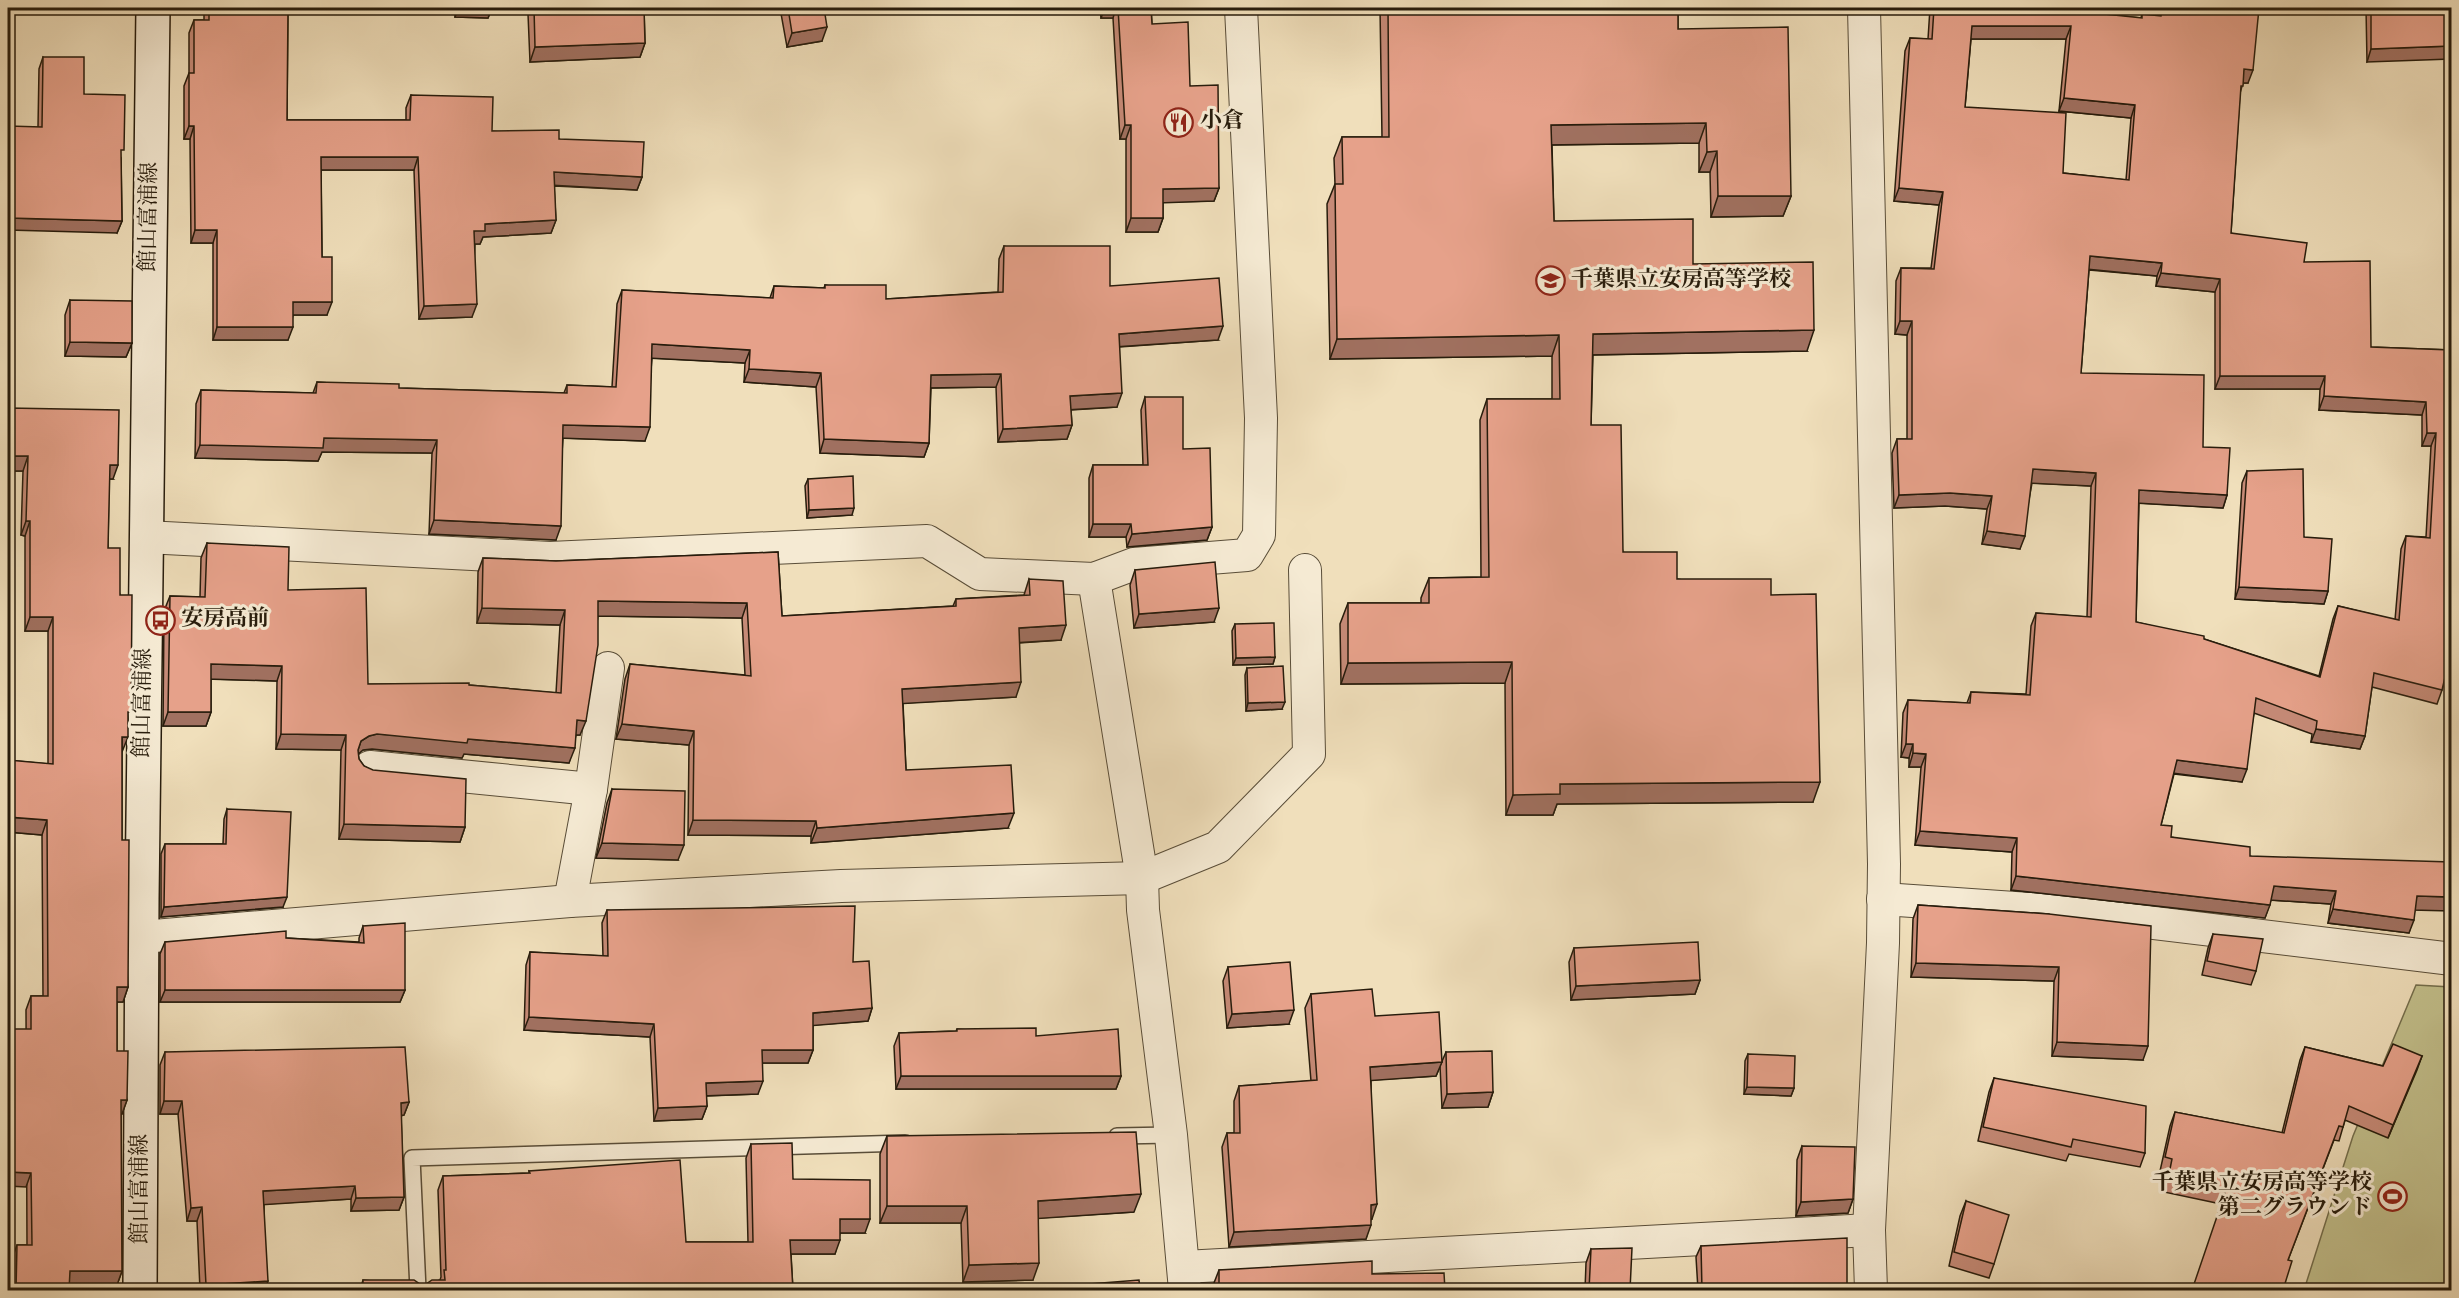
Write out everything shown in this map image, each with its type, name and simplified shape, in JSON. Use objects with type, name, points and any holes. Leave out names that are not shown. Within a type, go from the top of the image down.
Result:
[{"type":"main road","name":"館山富浦線","points":[[140,1290],[153,8]]},
{"type":"street","points":[[146,537],[550,558],[927,541],[980,574],[1094,579],[1134,564],[1247,555],[1259,536],[1262,418],[1241,8]]},
{"type":"street","points":[[1864,8],[1883,899],[1869,1230],[1871,1290]]},
{"type":"street","points":[[142,937],[570,901],[841,886],[1142,878],[1218,847],[1309,754],[1305,570]]},
{"type":"street","points":[[1094,579],[1142,878],[1143,910],[1171,1135],[1184,1279],[1869,1230]]},
{"type":"street","points":[[570,901],[591,789],[608,668]]},
{"type":"street","points":[[370,767],[591,789]]},
{"type":"street","points":[[1883,899],[2046,910],[2451,959]]},
{"type":"lane","points":[[1100,1137],[1171,1135]]},
{"type":"lane","points":[[418,1290],[412,1158],[922,1142]]},
{"type":"shaded area","name":"千葉県立安房高等学校 第二グラウンド","points":[[2416,985],[2451,987],[2451,1290],[2304,1290],[2353,1136]]},
{"type":"building","points":[[209,8],[288,8],[287,120],[410,120],[411,95],[493,97],[492,131],[559,130],[559,139],[644,142],[642,177],[554,172],[556,220],[485,224],[485,231],[474,231],[477,304],[424,306],[418,157],[321,157],[322,257],[332,257],[332,302],[293,302],[293,327],[217,327],[217,230],[195,230],[194,126],[189,126],[189,73],[194,73],[194,20],[209,20]]},
{"type":"building","points":[[534,8],[644,8],[645,43],[535,47]]},
{"type":"building","points":[[788,8],[824,8],[827,27],[792,33]]},
{"type":"building","points":[[1118,8],[1151,8],[1152,24],[1188,22],[1190,86],[1218,85],[1219,188],[1163,189],[1163,218],[1131,218],[1131,125],[1125,125]]},
{"type":"building","points":[[1388,8],[1678,8],[1678,29],[1788,27],[1791,196],[1718,196],[1717,151],[1707,152],[1706,123],[1551,125],[1554,221],[1693,219],[1693,264],[1813,262],[1814,330],[1593,334],[1591,425],[1621,425],[1623,552],[1677,552],[1677,579],[1771,579],[1771,595],[1816,594],[1820,782],[1560,784],[1560,794],[1513,795],[1512,662],[1348,663],[1348,603],[1429,603],[1429,578],[1489,577],[1487,399],[1560,399],[1559,335],[1337,339],[1335,184],[1343,184],[1342,137],[1389,137]]},
{"type":"building","points":[[1934,8],[2076,8],[2076,11],[2142,18],[2142,14],[2161,16],[2162,8],[2259,8],[2253,70],[2244,69],[2243,86],[2241,86],[2231,233],[2307,243],[2304,262],[2370,261],[2371,347],[2451,350],[2451,652],[2442,690],[2374,673],[2365,736],[2316,729],[2317,721],[2256,698],[2247,769],[2177,760],[2161,825],[2172,826],[2171,837],[2250,847],[2250,856],[2451,862],[2451,897],[2417,896],[2414,920],[2333,909],[2336,891],[2274,886],[2270,905],[2016,876],[2017,838],[1920,831],[1926,754],[1913,753],[1913,744],[1906,744],[1908,700],[1970,703],[1971,692],[2030,695],[2036,613],[2091,617],[2096,473],[2033,469],[2025,536],[1987,531],[1992,496],[1950,493],[1899,495],[1897,439],[1912,439],[1912,321],[1900,321],[1901,268],[1934,269],[1943,192],[1899,188],[1910,38],[1932,39]],"holes":[[[1972,26],[2071,26],[2064,98],[2135,105],[2129,180],[2063,173],[2066,113],[1965,107]],[[2090,256],[2162,263],[2161,273],[2220,279],[2220,376],[2325,376],[2324,396],[2426,402],[2427,433],[2436,433],[2430,538],[2406,536],[2399,620],[2338,606],[2320,677],[2204,639],[2204,636],[2136,622],[2139,490],[2227,495],[2230,448],[2203,447],[2204,375],[2081,373]]]},
{"type":"building","points":[[2371,8],[2451,8],[2451,46],[2371,49]]},
{"type":"building","points":[[43,57],[84,57],[84,94],[125,95],[124,150],[121,150],[122,221],[8,218],[8,126],[42,127]]},
{"type":"building","points":[[1004,246],[1110,246],[1110,286],[1219,278],[1223,326],[1119,334],[1122,393],[1070,396],[1072,425],[1003,429],[1001,374],[931,375],[929,443],[824,439],[821,373],[749,369],[750,350],[652,344],[650,427],[563,425],[561,526],[434,520],[437,440],[324,438],[323,448],[200,445],[201,390],[316,393],[317,382],[399,384],[399,388],[567,393],[567,385],[616,387],[622,290],[773,298],[774,286],[825,288],[825,285],[886,285],[886,299],[1003,292]]},
{"type":"building","points":[[70,300],[132,301],[132,343],[70,342]]},
{"type":"building","points":[[1145,397],[1183,397],[1183,449],[1210,448],[1212,527],[1132,534],[1131,524],[1093,524],[1093,465],[1148,465]]},
{"type":"building","points":[[8,408],[119,410],[118,465],[110,465],[108,548],[120,548],[120,595],[132,595],[131,712],[128,712],[128,737],[122,737],[122,840],[129,840],[128,987],[117,987],[117,1051],[128,1051],[127,1100],[121,1100],[122,1271],[70,1271],[69,1290],[16,1290],[17,1245],[32,1245],[31,1173],[8,1172],[8,1029],[31,1029],[31,996],[48,996],[47,820],[8,817],[8,760],[53,764],[53,617],[30,617],[30,521],[26,521],[28,456],[8,456]]},
{"type":"building","points":[[2303,469],[2304,537],[2332,539],[2328,591],[2239,587],[2247,471]]},
{"type":"building","points":[[853,476],[854,508],[809,510],[808,479]]},
{"type":"building","points":[[207,543],[289,547],[288,590],[366,588],[368,684],[469,683],[469,685],[561,693],[565,610],[482,608],[483,558],[556,561],[778,552],[782,616],[956,606],[956,599],[1030,595],[1029,579],[1063,581],[1066,625],[1019,628],[1021,682],[902,689],[906,770],[1011,765],[1014,813],[817,828],[816,821],[693,820],[694,731],[622,724],[630,664],[751,676],[747,603],[598,601],[598,645],[586,721],[577,720],[575,748],[468,739],[467,743],[377,734],[369,736],[361,741],[358,750],[359,759],[364,766],[373,770],[466,779],[465,827],[344,824],[346,735],[281,734],[282,666],[211,664],[211,712],[168,712],[170,596],[205,597]]},
{"type":"building","points":[[1215,562],[1219,608],[1139,614],[1135,570]]},
{"type":"building","points":[[1274,623],[1275,657],[1236,658],[1235,624]]},
{"type":"building","points":[[1283,666],[1285,702],[1248,703],[1247,668]]},
{"type":"building","points":[[612,789],[685,791],[684,845],[602,843]]},
{"type":"building","points":[[227,809],[291,812],[287,897],[164,907],[165,844],[226,844]]},
{"type":"building","points":[[1918,905],[2049,914],[2151,926],[2148,1046],[2057,1042],[2059,967],[1916,963]]},
{"type":"building","points":[[855,906],[853,962],[869,961],[872,1008],[813,1013],[813,1050],[762,1050],[763,1081],[706,1083],[707,1106],[658,1108],[654,1024],[529,1017],[530,952],[608,956],[607,910]]},
{"type":"building","points":[[405,923],[405,990],[165,990],[165,942],[286,931],[286,938],[364,943],[363,926]]},
{"type":"building","points":[[2213,934],[2263,939],[2256,971],[2207,961]]},
{"type":"building","points":[[1698,942],[1700,980],[1576,986],[1574,948]]},
{"type":"building","points":[[1290,962],[1294,1010],[1232,1014],[1228,967]]},
{"type":"building","points":[[1372,989],[1375,1016],[1439,1012],[1442,1062],[1370,1067],[1377,1204],[1371,1205],[1371,1225],[1234,1232],[1227,1133],[1240,1133],[1239,1086],[1317,1080],[1311,994]]},
{"type":"building","points":[[1036,1028],[1036,1036],[1118,1029],[1121,1076],[901,1076],[899,1033],[957,1031],[957,1029]]},
{"type":"building","points":[[2393,1044],[2422,1056],[2393,1125],[2349,1106],[2343,1127],[2339,1126],[2288,1260],[2292,1261],[2283,1290],[2192,1290],[2226,1190],[2168,1179],[2172,1159],[2165,1157],[2175,1112],[2284,1133],[2305,1047],[2383,1066]]},
{"type":"building","points":[[405,1047],[409,1102],[401,1103],[404,1197],[356,1198],[355,1186],[263,1191],[268,1281],[206,1285],[202,1207],[191,1208],[182,1101],[164,1101],[165,1052]]},
{"type":"building","points":[[1492,1051],[1493,1092],[1447,1094],[1446,1052]]},
{"type":"building","points":[[1748,1054],[1795,1056],[1794,1088],[1747,1087]]},
{"type":"building","points":[[1994,1078],[2146,1106],[2145,1153],[2073,1139],[2071,1147],[1983,1127]]},
{"type":"building","points":[[1136,1132],[1141,1194],[1038,1201],[1039,1263],[969,1265],[967,1206],[887,1206],[887,1136]]},
{"type":"building","points":[[792,1143],[793,1179],[870,1180],[870,1219],[840,1219],[840,1240],[790,1240],[793,1290],[363,1290],[363,1280],[414,1280],[423,1286],[432,1280],[445,1280],[443,1176],[530,1173],[529,1171],[680,1160],[686,1242],[753,1242],[751,1144]]},
{"type":"building","points":[[1802,1146],[1855,1147],[1853,1199],[1801,1202]]},
{"type":"building","points":[[1966,1201],[2009,1215],[1994,1264],[1954,1252]]},
{"type":"building","points":[[1847,1238],[1847,1290],[1702,1290],[1701,1246]]},
{"type":"building","points":[[1632,1248],[1630,1290],[1589,1290],[1591,1249]]},
{"type":"building","points":[[1372,1261],[1372,1274],[1444,1273],[1445,1290],[1219,1290],[1219,1270]]},
{"type":"building","points":[[1139,1280],[1140,1290],[1077,1290],[1077,1285]]},
{"type":"place","name":"小倉","points":[[1179,122]]},
{"type":"place","name":"千葉県立安房高等学校","points":[[1550,281]]},
{"type":"place","name":"安房高前","points":[[160,620]]},
{"type":"place","name":"千葉県立安房高等学校 第二グラウンド","points":[[2393,1197]]}]
